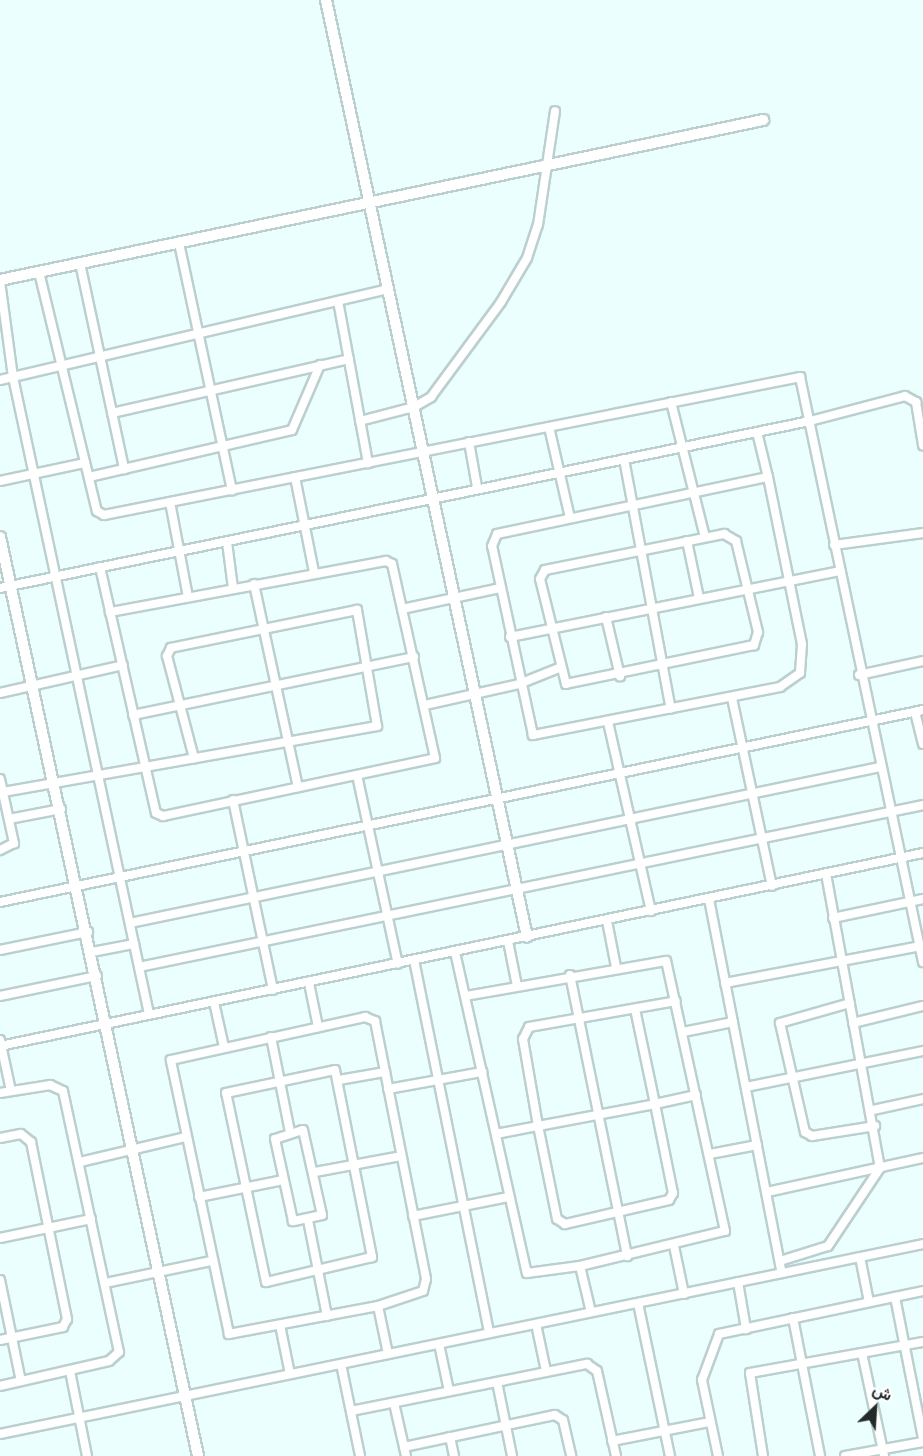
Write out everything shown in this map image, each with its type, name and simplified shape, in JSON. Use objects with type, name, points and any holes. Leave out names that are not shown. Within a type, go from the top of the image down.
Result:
[{"type":"street","points":[[326,0],[384,290],[414,407],[527,937]]},
{"type":"street","points":[[360,421],[414,407],[445,383],[527,258],[549,165],[555,111]]},
{"type":"street","points":[[149,1014],[13,377],[0,281],[763,120]]},
{"type":"street","points":[[179,243],[232,490]]},
{"type":"street","points":[[80,263],[124,468]]},
{"type":"street","points":[[39,272],[85,463],[100,514],[232,490],[798,377],[810,421],[859,675],[923,962]]},
{"type":"street","points":[[0,380],[384,290]]},
{"type":"street","points":[[338,301],[368,463]]},
{"type":"street","points":[[112,413],[348,359]]},
{"type":"street","points":[[89,477],[292,430],[320,365]]},
{"type":"street","points":[[6,587],[305,526],[477,487],[810,421],[905,396],[916,402],[923,445]]},
{"type":"street","points":[[671,402],[680,447],[705,537]]},
{"type":"street","points":[[549,427],[557,472],[570,518]]},
{"type":"street","points":[[757,432],[768,477],[802,644],[800,673],[786,685],[732,698],[533,735],[519,684],[492,546],[497,534],[768,477]]},
{"type":"street","points":[[469,442],[477,487]]},
{"type":"street","points":[[624,459],[638,549],[671,709]]},
{"type":"street","points":[[0,481],[85,463]]},
{"type":"street","points":[[295,477],[314,572]]},
{"type":"street","points":[[170,502],[188,597]]},
{"type":"street","points":[[834,545],[923,533]]},
{"type":"street","points":[[724,534],[736,541],[745,588],[758,632],[754,645],[569,686],[560,668],[540,579],[545,570],[705,537],[724,534]]},
{"type":"street","points":[[0,537],[6,587],[56,783],[198,1456]]},
{"type":"street","points":[[687,541],[699,598]]},
{"type":"street","points":[[227,542],[233,588]]},
{"type":"street","points":[[100,567],[110,612],[123,665],[133,715],[146,767],[153,808],[163,816],[433,760],[425,705],[414,657],[392,564],[386,561],[314,572],[110,612]]},
{"type":"street","points":[[510,637],[789,579],[839,571]]},
{"type":"street","points":[[254,584],[273,686],[298,787]]},
{"type":"street","points":[[402,609],[500,588]]},
{"type":"street","points":[[3,792],[377,726],[369,666],[357,610],[262,627],[171,648],[167,656],[194,758]]},
{"type":"street","points":[[606,617],[620,676]]},
{"type":"street","points":[[133,715],[414,657]]},
{"type":"street","points":[[859,675],[923,661]]},
{"type":"street","points":[[0,693],[123,665]]},
{"type":"street","points":[[425,705],[519,684],[560,668]]},
{"type":"street","points":[[732,698],[772,886]]},
{"type":"street","points":[[0,902],[741,746],[919,711],[923,744]]},
{"type":"street","points":[[608,722],[651,911]]},
{"type":"street","points":[[130,923],[880,767]]},
{"type":"street","points":[[357,775],[398,964]]},
{"type":"street","points":[[0,779],[14,843],[0,850]]},
{"type":"street","points":[[233,800],[273,990]]},
{"type":"street","points":[[139,967],[923,805]]},
{"type":"street","points":[[9,819],[61,809]]},
{"type":"street","points":[[11,1091],[0,1044],[309,983],[923,853]]},
{"type":"street","points":[[780,1261],[828,1246],[880,1168],[873,1110],[853,1023],[826,875]]},
{"type":"street","points":[[708,899],[782,1273]]},
{"type":"street","points":[[833,918],[923,899]]},
{"type":"street","points":[[607,921],[616,967]]},
{"type":"street","points":[[0,950],[88,932]]},
{"type":"street","points":[[508,941],[517,986]]},
{"type":"street","points":[[92,952],[134,944]]},
{"type":"street","points":[[725,983],[920,946]]},
{"type":"street","points":[[455,952],[508,1197],[527,1273],[580,1266],[674,1246],[726,1228],[666,961],[570,975],[466,996]]},
{"type":"street","points":[[414,960],[489,1334]]},
{"type":"street","points":[[570,975],[596,1115],[627,1256]]},
{"type":"street","points":[[0,996],[97,976]]},
{"type":"street","points":[[309,983],[318,1027]]},
{"type":"street","points":[[635,1009],[672,1197],[616,1213],[560,1223],[538,1126],[525,1032],[578,1019],[676,1001]]},
{"type":"street","points":[[214,1002],[224,1047]]},
{"type":"street","points":[[850,1003],[781,1020],[807,1135],[875,1126]]},
{"type":"street","points":[[853,1023],[923,1006]]},
{"type":"street","points":[[370,1018],[385,1072],[413,1216],[423,1291],[378,1306],[280,1325],[228,1332],[211,1261],[171,1060],[271,1037],[370,1018]]},
{"type":"street","points":[[683,1032],[733,1022]]},
{"type":"street","points":[[271,1037],[290,1132]]},
{"type":"street","points":[[746,1087],[923,1051]]},
{"type":"street","points":[[332,1069],[339,1080],[372,1257],[318,1273],[264,1279],[243,1188],[226,1093],[332,1069]]},
{"type":"street","points":[[339,1080],[385,1072]]},
{"type":"street","points":[[388,1089],[482,1072]]},
{"type":"street","points":[[0,1093],[50,1085],[63,1091],[119,1352],[109,1361],[0,1386]]},
{"type":"street","points":[[496,1134],[696,1095]]},
{"type":"street","points":[[873,1110],[923,1099]]},
{"type":"street","points":[[290,1132],[307,1132],[322,1215],[308,1220],[291,1219],[283,1180],[275,1139],[290,1132]]},
{"type":"street","points":[[0,1138],[21,1134],[31,1142],[67,1323],[0,1340]]},
{"type":"street","points":[[80,1162],[186,1137]]},
{"type":"street","points":[[710,1154],[757,1145]]},
{"type":"street","points":[[315,1172],[401,1156]]},
{"type":"street","points":[[766,1192],[923,1158]]},
{"type":"street","points":[[199,1197],[283,1180]]},
{"type":"street","points":[[413,1216],[508,1197]]},
{"type":"street","points":[[0,1238],[91,1219]]},
{"type":"street","points":[[308,1220],[327,1316]]},
{"type":"street","points":[[0,1434],[923,1244]]},
{"type":"street","points":[[674,1246],[684,1294]]},
{"type":"street","points":[[860,1257],[869,1302]]},
{"type":"street","points":[[105,1283],[211,1261]]},
{"type":"street","points":[[580,1266],[591,1312]]},
{"type":"street","points":[[0,1280],[21,1381]]},
{"type":"street","points":[[738,1282],[746,1329]]},
{"type":"street","points":[[718,1456],[702,1380],[713,1342],[719,1334],[923,1291]]},
{"type":"street","points":[[845,1456],[883,1453],[923,1440],[895,1297]]},
{"type":"street","points":[[638,1303],[670,1456]]},
{"type":"street","points":[[378,1306],[388,1354]]},
{"type":"street","points":[[793,1318],[820,1456]]},
{"type":"street","points":[[536,1324],[546,1371]]},
{"type":"street","points":[[280,1325],[290,1374]]},
{"type":"street","points":[[763,1456],[748,1375],[923,1341]]},
{"type":"street","points":[[439,1344],[449,1391]]},
{"type":"street","points":[[862,1353],[883,1453]]},
{"type":"street","points":[[341,1364],[360,1456]]},
{"type":"street","points":[[351,1411],[580,1364],[597,1371],[616,1456]]},
{"type":"street","points":[[70,1371],[87,1456]]},
{"type":"street","points":[[497,1382],[512,1456]]},
{"type":"street","points":[[394,1403],[405,1456]]},
{"type":"street","points":[[404,1447],[505,1425],[560,1416],[571,1456]]},
{"type":"street","points":[[612,1441],[710,1422]]},
{"type":"street","points":[[450,1437],[454,1456]]}]
